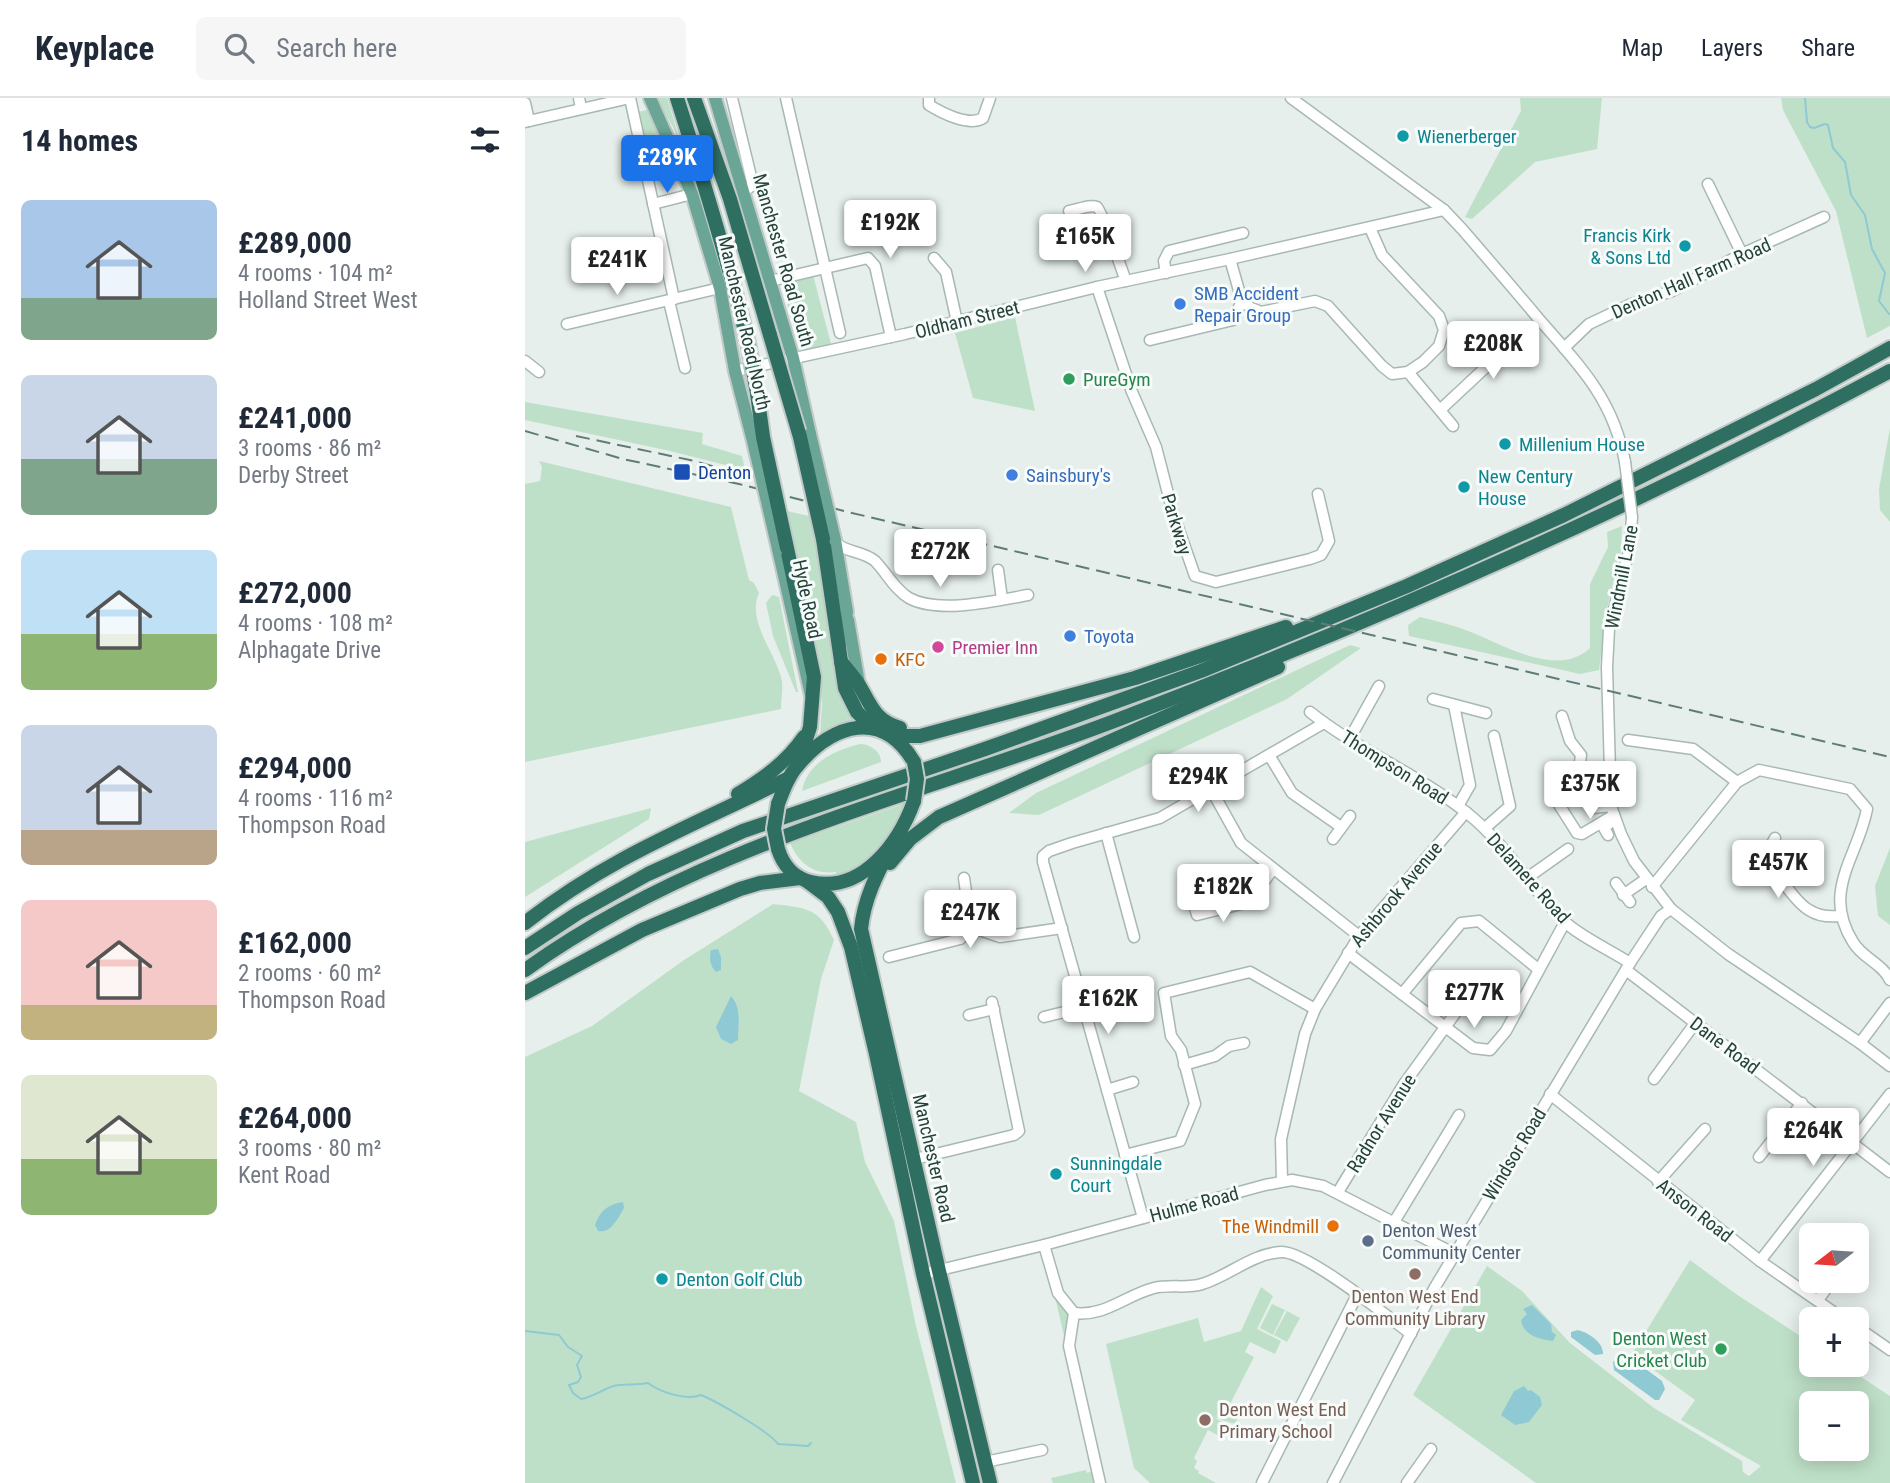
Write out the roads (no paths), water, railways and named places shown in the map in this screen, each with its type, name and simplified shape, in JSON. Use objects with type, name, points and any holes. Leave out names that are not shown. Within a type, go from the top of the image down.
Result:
[{"type":"highway","points":[[677,98],[718,229],[748,343],[783,549],[813,671],[810,727],[798,765]]},
{"type":"highway","points":[[694,98],[730,199],[831,541],[840,655],[869,705],[886,723],[919,732]]},
{"type":"highway","points":[[525,948],[579,912],[648,874],[743,831],[985,749],[1201,671],[1407,586],[1576,509],[1816,389],[1890,348]]},
{"type":"highway","points":[[525,970],[641,898],[705,869],[812,826],[1112,722],[1337,633],[1653,492],[1890,371]]},
{"type":"highway","points":[[804,880],[781,860],[774,829],[778,804],[798,765],[822,743],[838,733],[878,728],[903,736],[939,730],[1135,678],[1407,586]]},
{"type":"highway","points":[[907,823],[928,818],[1111,743],[1279,667],[1337,633]]},
{"type":"highway","name":"Hyde Road","points":[[840,655],[845,688],[850,700],[857,712],[878,728]]},
{"type":"highway","points":[[671,834],[767,776],[785,761],[810,727]]},
{"type":"highway","points":[[525,993],[642,930],[740,889],[778,881],[804,880],[830,884],[848,880],[871,866],[892,845],[907,823],[917,779],[914,762],[907,750],[878,728]]},
{"type":"highway","points":[[525,923],[594,873],[789,778]]},
{"type":"highway","points":[[873,980],[874,965],[867,918],[872,898],[887,867],[928,818]]},
{"type":"highway","name":"Manchester Road","points":[[892,845],[875,877],[863,910],[861,929],[990,1483]]},
{"type":"highway","name":"Manchester Road","points":[[804,880],[828,897],[851,947],[947,1380],[973,1483]]},
{"type":"highway","points":[[939,1271],[934,1283],[946,1339],[947,1380]]},
{"type":"main road","name":"Manchester Road North","points":[[650,98],[692,194],[720,288],[735,371],[753,441]]},
{"type":"main road","name":"Manchester Road South","points":[[715,98],[793,358],[810,434]]},
{"type":"main road","name":"Hyde Road","points":[[810,434],[831,541],[840,568],[847,612],[840,655]]},
{"type":"main road","name":"Hyde Road","points":[[753,441],[783,549]]},
{"type":"main road","points":[[847,612],[860,686]]},
{"type":"street","points":[[525,103],[527,121],[580,103],[630,98],[685,369]]},
{"type":"street","points":[[732,98],[753,185],[744,191]]},
{"type":"street","points":[[786,98],[840,333]]},
{"type":"street","points":[[929,98],[929,105],[937,110],[971,122],[983,118],[990,98]]},
{"type":"street","name":"Windmill Lane","points":[[1291,98],[1444,210],[1593,381],[1610,411],[1621,436],[1632,517],[1630,547],[1609,629],[1607,667],[1613,814],[1634,861],[1671,909],[1728,954],[1890,1066]]},
{"type":"street","points":[[1708,184],[1742,254]]},
{"type":"street","points":[[653,204],[692,194]]},
{"type":"street","points":[[1069,211],[1094,206],[1103,213],[1106,229],[1126,281]]},
{"type":"street","name":"Oldham Street","points":[[735,371],[1444,210]]},
{"type":"street","name":"Denton Hall Farm Road","points":[[1564,348],[1589,324],[1629,305],[1672,291],[1742,254],[1824,217]]},
{"type":"street","points":[[1242,301],[1261,312],[1315,301],[1328,306],[1382,366],[1392,374],[1408,372],[1439,346],[1444,330],[1439,316],[1382,255],[1370,228]]},
{"type":"street","points":[[1167,272],[1164,261],[1169,251],[1243,233]]},
{"type":"street","points":[[770,281],[867,258],[876,266],[891,337]]},
{"type":"street","points":[[934,258],[946,272],[957,322]]},
{"type":"street","points":[[1150,340],[1233,320],[1242,301],[1230,260]]},
{"type":"street","name":"Parkway","points":[[1097,287],[1132,392],[1156,447],[1173,513],[1195,576],[1216,582],[1321,555],[1329,541],[1318,494]]},
{"type":"street","points":[[567,324],[720,288]]},
{"type":"street","points":[[1440,410],[1486,367],[1487,358],[1472,340]]},
{"type":"street","points":[[525,361],[539,372]]},
{"type":"street","points":[[1408,372],[1453,425]]},
{"type":"street","points":[[831,541],[874,560],[910,598],[942,605],[1028,595]]},
{"type":"street","points":[[840,568],[851,556],[864,555]]},
{"type":"street","points":[[997,570],[1002,599]]},
{"type":"street","points":[[1350,738],[1379,686]]},
{"type":"street","points":[[1433,699],[1486,713]]},
{"type":"street","points":[[1454,705],[1470,785],[1462,809]]},
{"type":"street","name":"Thompson Road","points":[[1310,712],[1324,723],[1414,775],[1462,809]]},
{"type":"street","points":[[1562,716],[1570,741],[1581,755],[1577,784],[1593,808],[1613,814]]},
{"type":"street","name":"Thompson Road","points":[[1143,1218],[1043,862],[1044,856],[1049,851],[1160,818],[1324,723]]},
{"type":"street","points":[[1485,828],[1510,806],[1494,736]]},
{"type":"street","points":[[1628,740],[1693,749],[1737,782]]},
{"type":"street","points":[[1269,755],[1292,793],[1341,827]]},
{"type":"street","points":[[1616,884],[1626,898],[1649,883],[1737,782],[1759,770],[1850,789],[1863,801],[1867,809],[1844,870],[1840,916],[1855,946],[1882,967],[1890,980]]},
{"type":"street","points":[[1211,789],[1241,843],[1359,936]]},
{"type":"street","points":[[1558,803],[1577,832],[1582,834],[1613,814]]},
{"type":"street","name":"Delamere Road","points":[[1462,809],[1485,828],[1565,922],[1628,966]]},
{"type":"street","name":"Ashbrook Avenue","points":[[1282,1181],[1281,1139],[1305,1034],[1315,1009],[1359,936],[1462,809]]},
{"type":"street","points":[[1608,835],[1605,826],[1613,814]]},
{"type":"street","points":[[1333,839],[1350,816]]},
{"type":"street","points":[[1106,833],[1134,937]]},
{"type":"street","points":[[1775,838],[1769,853],[1772,866],[1801,905],[1812,912],[1840,916]]},
{"type":"street","points":[[1527,878],[1568,849]]},
{"type":"street","points":[[1187,880],[1197,915],[1249,902],[1272,869]]},
{"type":"street","points":[[964,878],[971,927]]},
{"type":"street","name":"Windsor Road","points":[[1333,1483],[1434,1287],[1628,966],[1661,916],[1671,909]]},
{"type":"street","points":[[1402,994],[1461,923],[1479,921],[1538,969]]},
{"type":"street","points":[[1348,953],[1473,1048],[1490,1050],[1506,1031],[1565,922]]},
{"type":"street","points":[[971,927],[1000,937],[1062,928]]},
{"type":"street","points":[[889,957],[960,939],[971,927]]},
{"type":"street","name":"Dane Road","points":[[1628,966],[1890,1172]]},
{"type":"street","points":[[1125,1155],[1180,1141],[1195,1104],[1181,1050],[1171,1036],[1164,993],[1250,972],[1315,1009]]},
{"type":"street","name":"Radnor Avenue","points":[[1338,1192],[1404,1084],[1475,986]]},
{"type":"street","points":[[1860,1043],[1890,1003]]},
{"type":"street","points":[[915,1159],[1014,1135],[1019,1131],[993,1006],[969,1015]]},
{"type":"street","points":[[1044,1017],[1084,1007]]},
{"type":"street","points":[[1654,1079],[1696,1022]]},
{"type":"street","points":[[1184,1065],[1215,1056],[1229,1046],[1244,1043]]},
{"type":"street","points":[[1107,1090],[1133,1082]]},
{"type":"street","name":"Anson Road","points":[[1550,1094],[1760,1261],[1827,1307]]},
{"type":"street","points":[[1760,1261],[1890,1094]]},
{"type":"street","points":[[1759,1157],[1802,1103]]},
{"type":"street","points":[[1394,1222],[1459,1115]]},
{"type":"street","points":[[1658,1182],[1705,1129]]},
{"type":"street","name":"Hulme Road","points":[[923,1274],[1044,1245],[1282,1181],[1312,1183],[1338,1192],[1455,1255]]},
{"type":"street","points":[[1044,1245],[1058,1293],[1074,1313],[1104,1311],[1156,1288],[1202,1285],[1248,1261],[1283,1252],[1322,1270],[1411,1334]]},
{"type":"street","points":[[1818,1300],[1823,1293]]},
{"type":"street","points":[[1262,1483],[1357,1295]]},
{"type":"street","points":[[1074,1313],[1069,1346],[1100,1483]]},
{"type":"street","points":[[1869,1336],[1890,1350]]},
{"type":"street","points":[[1407,1483],[1431,1449]]},
{"type":"street","points":[[985,1462],[1042,1450]]},
{"type":"water","points":[[718,949],[721,970],[716,972],[711,965],[710,956],[711,950]]},
{"type":"water","points":[[731,996],[737,1006],[739,1023],[738,1040],[731,1044],[721,1039],[716,1027]]},
{"type":"water","points":[[623,1202],[624,1208],[614,1224],[607,1230],[598,1231],[595,1225],[602,1212],[613,1204]]},
{"type":"water","points":[[1532,1305],[1551,1324],[1552,1332],[1556,1335],[1553,1341],[1536,1337],[1524,1329],[1521,1320],[1527,1314],[1523,1309]]},
{"type":"water","points":[[1578,1330],[1595,1339],[1603,1354],[1595,1355],[1571,1337],[1571,1332]]},
{"type":"water","points":[[1628,1356],[1662,1381],[1665,1389],[1659,1400],[1655,1400],[1614,1370],[1613,1362],[1617,1358]]},
{"type":"water","points":[[1524,1386],[1540,1397],[1542,1405],[1529,1422],[1515,1425],[1501,1415],[1514,1391]]},
{"type":"waterway","points":[[1805,98],[1807,122],[1810,127],[1828,125],[1833,148],[1845,162],[1851,195],[1865,215],[1872,249],[1885,273],[1879,301],[1889,314]]},
{"type":"waterway","points":[[525,1331],[559,1335],[568,1347],[582,1356],[577,1365],[581,1377],[578,1382],[569,1385],[573,1393],[581,1399],[615,1386],[648,1383],[673,1395],[701,1395],[708,1398],[754,1425],[778,1444],[808,1446],[811,1443]]},
{"type":"railway","points":[[525,431],[623,459],[739,484],[1890,757]]},
{"type":"railway","points":[[576,436],[690,460],[757,478]]},
{"type":"place","name":"Wienerberger","points":[[1403,136]]},
{"type":"place","name":"Francis Kirk & Sons Ltd","points":[[1685,246]]},
{"type":"place","name":"SMB Accident Repair Group","points":[[1180,304]]},
{"type":"place","name":"PureGym","points":[[1069,379]]},
{"type":"place","name":"Millenium House","points":[[1505,444]]},
{"type":"place","name":"Denton","points":[[682,472]]},
{"type":"place","name":"Sainsbury's","points":[[1012,475]]},
{"type":"place","name":"New Century House","points":[[1464,487]]},
{"type":"place","name":"Toyota","points":[[1070,636]]},
{"type":"place","name":"Premier Inn","points":[[938,647]]},
{"type":"place","name":"KFC","points":[[881,659]]},
{"type":"place","name":"Sunningdale Court","points":[[1056,1174]]},
{"type":"place","name":"The Windmill","points":[[1333,1226]]},
{"type":"place","name":"Denton West Community Center","points":[[1368,1241]]},
{"type":"place","name":"Denton West End Community Library","points":[[1415,1274]]},
{"type":"place","name":"Denton Golf Club","points":[[662,1279]]},
{"type":"place","name":"Denton West Cricket Club","points":[[1721,1349]]},
{"type":"place","name":"Denton West End Primary School","points":[[1205,1420]]}]
